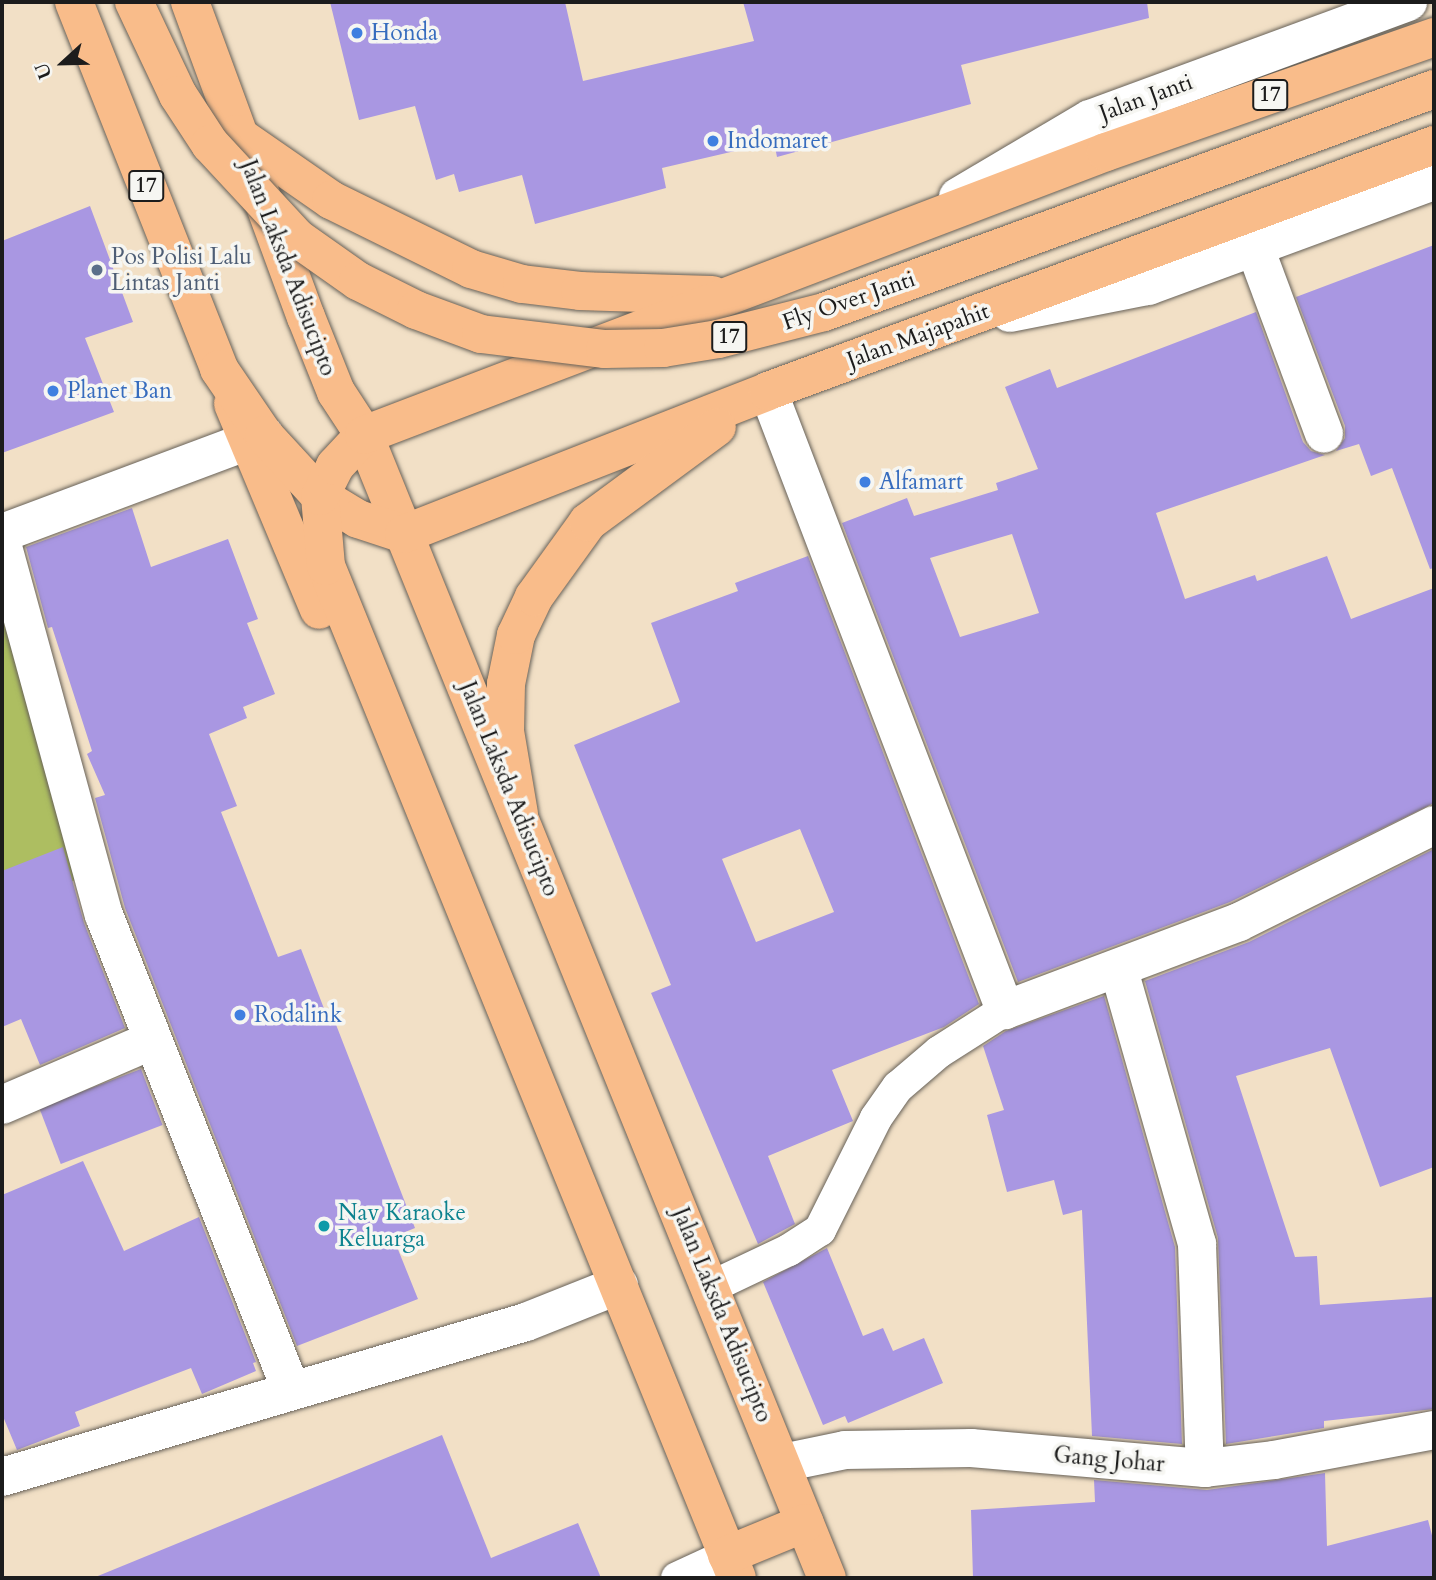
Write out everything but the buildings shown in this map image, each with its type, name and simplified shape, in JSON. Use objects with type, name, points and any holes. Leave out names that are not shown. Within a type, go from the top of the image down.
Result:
[{"type":"main road","name":"17","points":[[74,2],[219,369],[263,443]]},
{"type":"main road","name":"Fly Over Janti","points":[[134,2],[178,95],[210,144],[298,238],[358,282],[416,310],[481,334],[605,349],[663,348],[718,339],[824,312],[1434,89]]},
{"type":"main road","name":"Jalan Laksda Adisucipto","points":[[190,2],[236,134],[336,392],[365,435],[827,1578]]},
{"type":"main road","name":"17","points":[[365,435],[1106,152],[1434,37]]},
{"type":"main road","name":"17","points":[[236,134],[331,200],[471,269],[522,284],[580,291],[733,295]]},
{"type":"main road","name":"Jalan Majapahit","points":[[404,534],[768,391],[1434,145]]},
{"type":"main road","points":[[519,814],[505,731],[506,684],[516,635],[534,597],[588,522],[768,391]]},
{"type":"main road","points":[[365,435],[335,466],[320,496],[326,566],[732,1566],[805,1523]]},
{"type":"main road","points":[[263,443],[320,496],[358,519],[404,534]]},
{"type":"main road","points":[[263,443],[571,1238],[619,1285]]},
{"type":"street","name":"Jalan Janti","points":[[902,231],[1090,119],[1408,2]]},
{"type":"street","points":[[946,326],[1148,286],[1434,181]]},
{"type":"street","points":[[1255,248],[1324,434]]},
{"type":"street","points":[[768,391],[1005,1010],[1119,970],[1239,922],[1434,825]]},
{"type":"street","points":[[2,533],[263,443]]},
{"type":"street","points":[[2,543],[104,915],[291,1390]]},
{"type":"street","points":[[1119,970],[1197,1244],[1205,1468]]},
{"type":"street","points":[[2,1105],[153,1040]]},
{"type":"street","points":[[2,1477],[526,1322],[619,1285]]},
{"type":"street","name":"Gang Johar","points":[[782,1463],[845,1450],[971,1448],[1205,1468],[1274,1460],[1434,1430]]},
{"type":"lane","points":[[711,1287],[789,1250],[820,1230],[876,1118],[898,1087],[939,1052],[1005,1010]]},
{"type":"lane","points":[[677,1578],[732,1566]]},
{"type":"green space","points":[[2,561],[80,878],[2,912]]},
{"type":"place","name":"Honda","points":[[357,33]]},
{"type":"place","name":"Indomaret","points":[[713,141]]},
{"type":"place","name":"Pos Polisi Lalu Lintas Janti","points":[[97,270]]},
{"type":"place","name":"Planet Ban","points":[[53,391]]},
{"type":"place","name":"Alfamart","points":[[865,482]]},
{"type":"place","name":"Rodalink","points":[[240,1015]]},
{"type":"place","name":"Nav Karaoke Keluarga","points":[[324,1226]]}]
